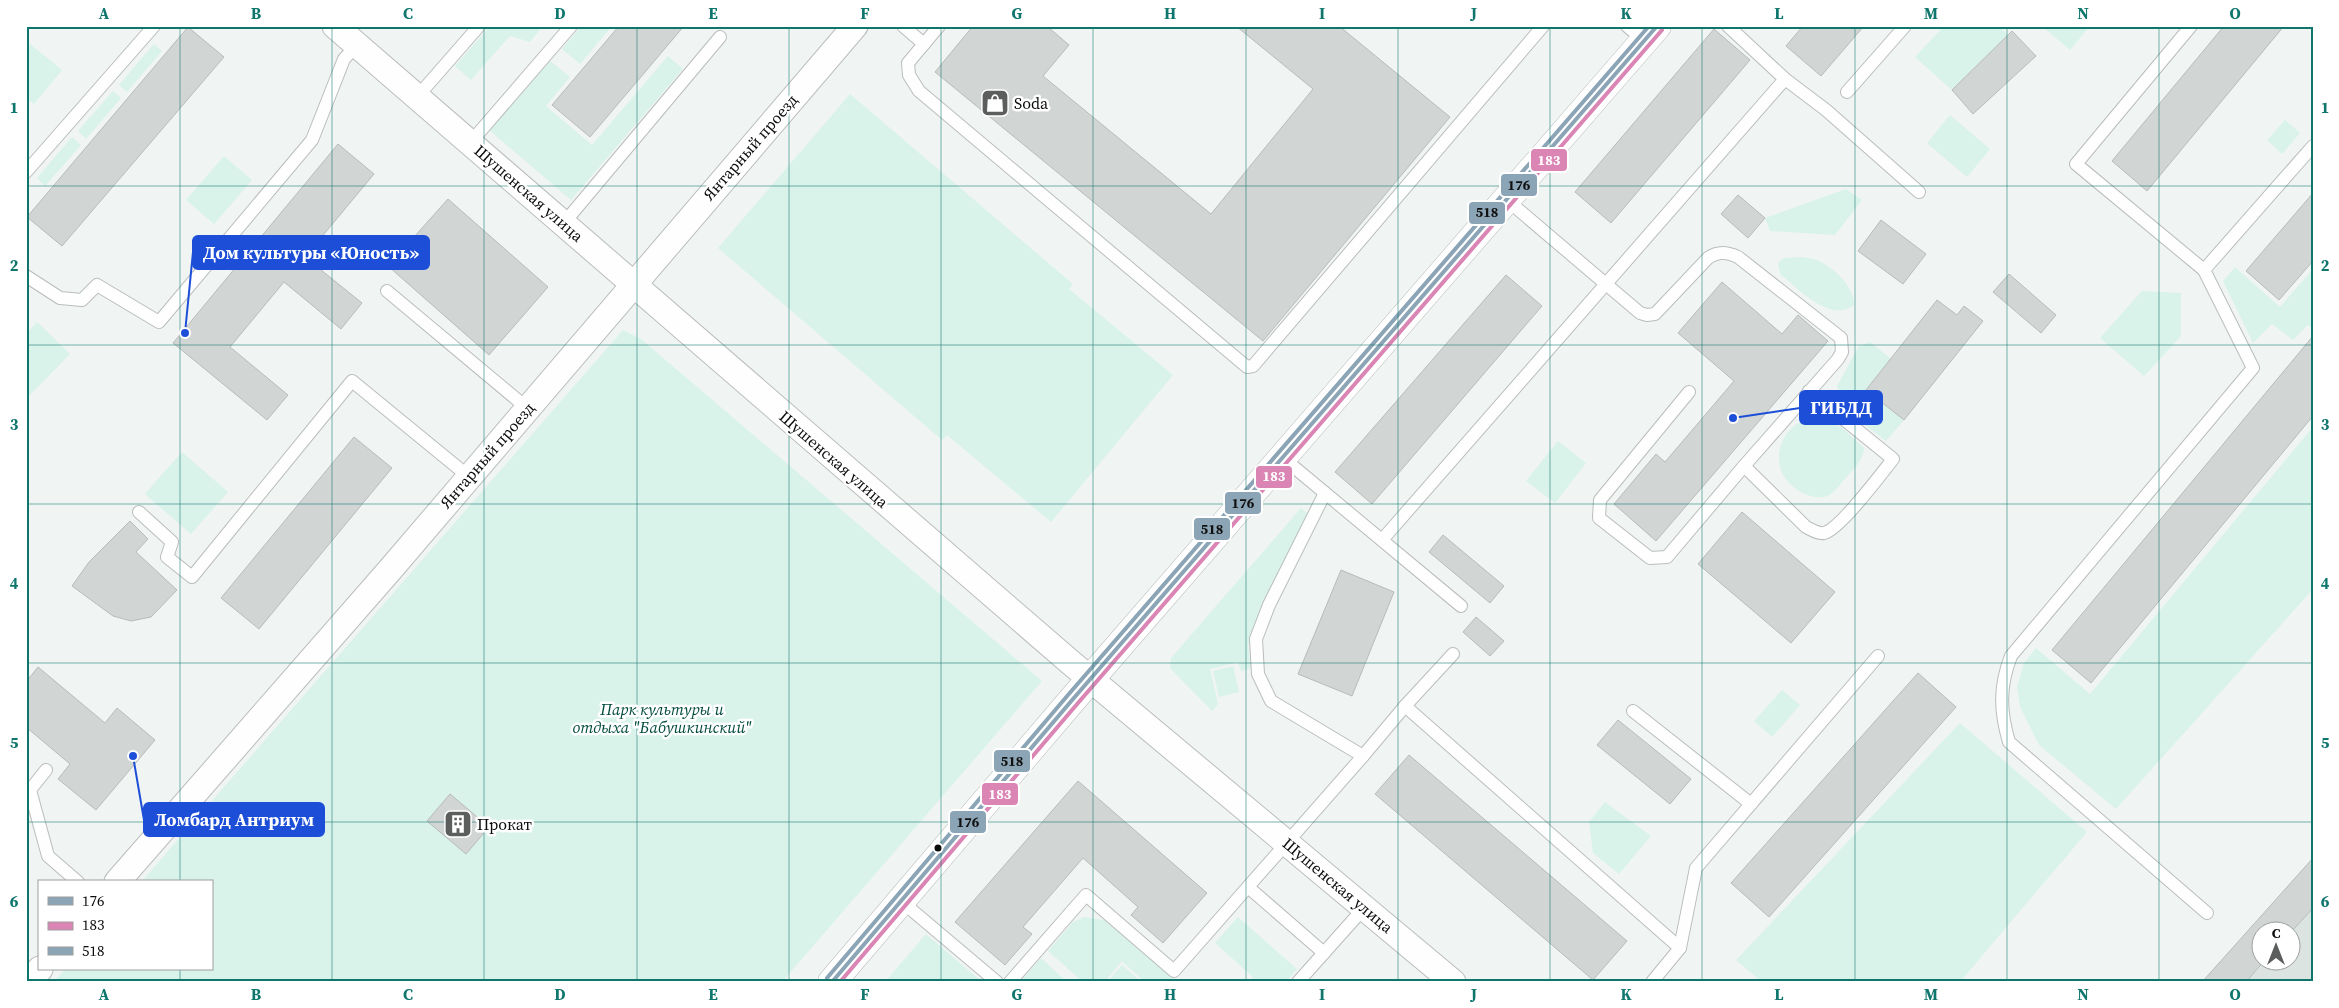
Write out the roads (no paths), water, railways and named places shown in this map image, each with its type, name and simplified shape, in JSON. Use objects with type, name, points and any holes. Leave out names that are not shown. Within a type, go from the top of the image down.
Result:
[{"type":"street","name":"Шушенская улица","points":[[335,26],[1091,680],[1453,982]]},
{"type":"street","name":"Янтарный проезд","points":[[119,880],[389,571],[468,476],[855,26]]},
{"type":"street","points":[[832,982],[1507,200],[1643,31]]},
{"type":"street","points":[[29,982],[39,970]]},
{"type":"lane","points":[[26,172],[154,26]]},
{"type":"lane","points":[[417,97],[479,26]]},
{"type":"lane","points":[[470,143],[571,26]]},
{"type":"lane","points":[[903,26],[924,44]]},
{"type":"lane","points":[[939,26],[908,63],[909,75],[919,90],[1244,367],[1249,368],[1262,356],[1542,26]]},
{"type":"lane","points":[[1728,26],[1785,79],[1826,110],[1919,192]]},
{"type":"lane","points":[[1847,92],[1905,26]]},
{"type":"lane","points":[[2191,26],[2076,164],[2204,270],[2253,368],[2011,656],[2004,673],[2002,718],[2009,742],[2207,913]]},
{"type":"lane","points":[[564,223],[720,37]]},
{"type":"lane","points":[[26,276],[60,298],[82,300],[97,285],[159,322],[312,140],[344,59],[357,45]]},
{"type":"lane","points":[[1382,540],[1785,79]]},
{"type":"lane","points":[[2204,270],[2313,146]]},
{"type":"lane","points":[[1507,200],[1640,313],[1647,315],[1655,314],[1714,254],[1721,252],[1738,256],[1841,338],[1842,352],[1667,557],[1650,558],[1599,518],[1600,500],[1689,392]]},
{"type":"lane","points":[[387,291],[527,408]]},
{"type":"lane","points":[[139,512],[172,542],[167,557],[192,577],[352,381],[468,476]]},
{"type":"lane","points":[[1744,466],[1806,527],[1815,532],[1825,533],[1839,523],[1893,459],[1809,391]]},
{"type":"lane","points":[[1284,458],[1461,606]]},
{"type":"lane","points":[[1325,493],[1269,605],[1256,639],[1258,674],[1271,701],[1364,756]]},
{"type":"lane","points":[[1010,982],[1086,895],[1174,971],[1364,756],[1405,706],[1453,654]]},
{"type":"lane","points":[[1652,982],[1680,948],[1696,868],[1878,656]]},
{"type":"lane","points":[[1405,706],[1680,948]]},
{"type":"lane","points":[[1633,712],[1751,804]]},
{"type":"lane","points":[[46,770],[30,790],[48,856],[76,880]]},
{"type":"lane","points":[[1248,887],[1324,953]]},
{"type":"lane","points":[[901,901],[998,982]]},
{"type":"lane","points":[[1298,982],[1364,908]]},
{"type":"place","name":"Soda","points":[[995,103]]},
{"type":"place","name":"Дом культуры «Юность»","points":[[185,333]]},
{"type":"place","name":"ГИБДД","points":[[1733,418]]},
{"type":"place","name":"Ломбард Антриум","points":[[133,756]]},
{"type":"place","name":"Прокат","points":[[458,824]]},
{"type":"park label","name":"Парк культуры и отдыха \"Бабушкинский\"","points":[[662,718]]}]
